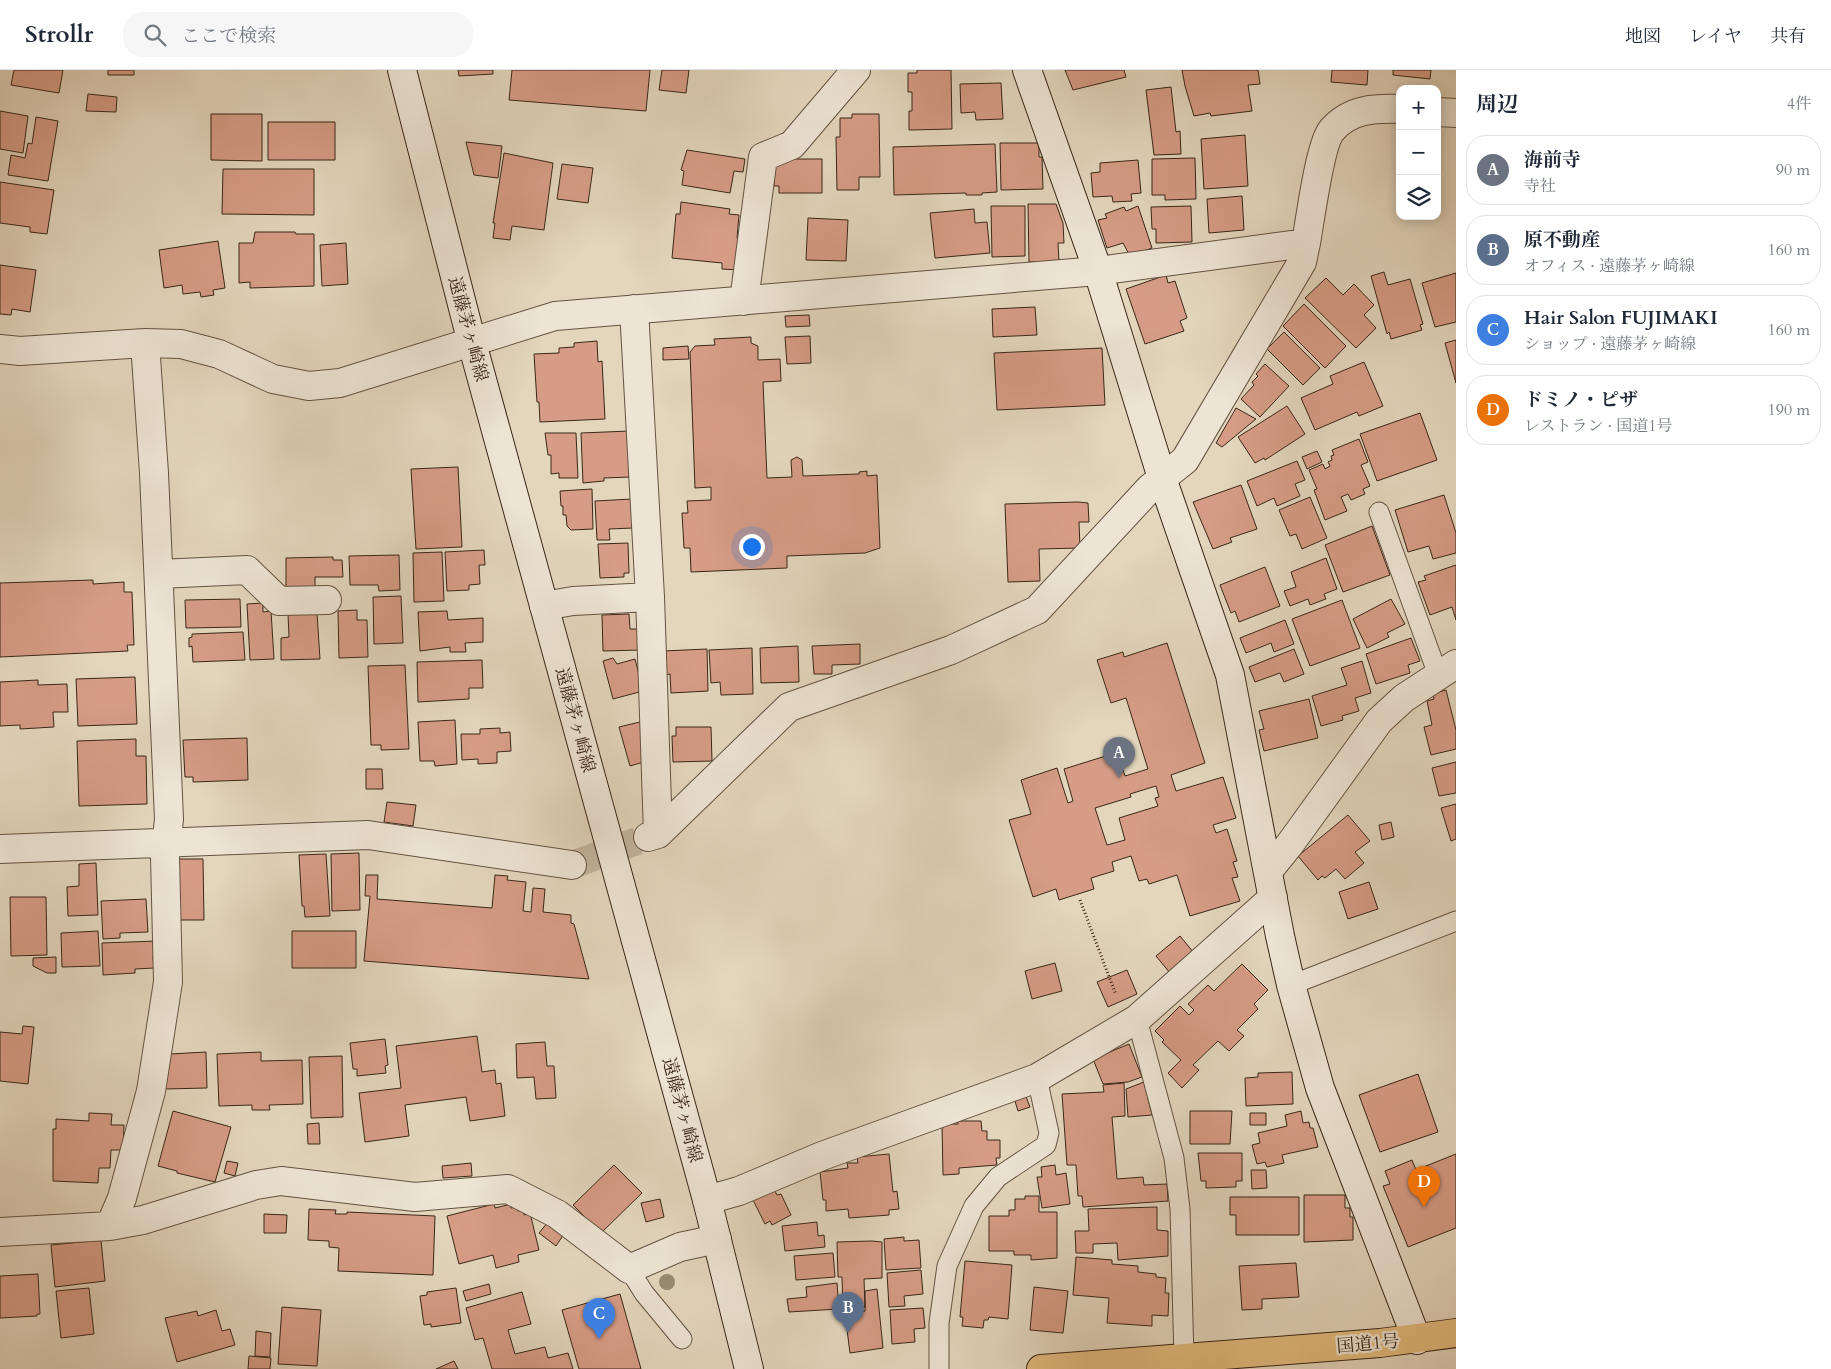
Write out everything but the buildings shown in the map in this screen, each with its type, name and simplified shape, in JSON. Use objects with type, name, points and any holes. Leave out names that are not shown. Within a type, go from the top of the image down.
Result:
[{"type":"highway","name":"国道1号","points":[[1041,1369],[1184,1360],[1417,1340],[1456,1333]]},
{"type":"street","name":"遠藤茅ヶ崎線","points":[[402,70],[472,342],[707,1200],[748,1369]]},
{"type":"street","points":[[744,300],[763,156],[792,145],[856,70]]},
{"type":"street","points":[[1027,70],[1098,271],[1162,478],[1230,675],[1291,985],[1320,1088],[1417,1340]]},
{"type":"street","points":[[634,310],[650,598],[653,836],[789,707],[951,650],[1037,610],[1150,488],[1185,460],[1302,262],[1321,158],[1331,130],[1355,113],[1376,108],[1396,109]]},
{"type":"street","points":[[1441,112],[1456,113]]},
{"type":"street","points":[[0,349],[20,351],[145,343],[181,344],[220,354],[273,379],[310,386],[340,383],[555,316],[1098,271],[1306,243]]},
{"type":"street","points":[[110,1226],[122,1198],[151,1090],[168,982],[167,841],[169,819],[159,574],[145,343]]},
{"type":"street","points":[[159,574],[247,570],[279,601],[327,600]]},
{"type":"street","points":[[544,606],[574,601],[650,598]]},
{"type":"street","points":[[1269,870],[1379,721],[1404,698],[1447,669]]},
{"type":"street","points":[[0,849],[167,841],[368,835],[572,865]]},
{"type":"street","points":[[707,1200],[739,1191],[822,1156],[1037,1078],[1132,1022],[1273,898]]},
{"type":"street","points":[[0,1232],[110,1226],[143,1220],[256,1185],[282,1181],[415,1197],[508,1189],[557,1214],[629,1269],[680,1247],[717,1239]]},
{"type":"lane","points":[[1379,512],[1447,669]]},
{"type":"lane","points":[[1291,985],[1456,920]]},
{"type":"lane","points":[[1132,1022],[1174,1158],[1180,1209],[1184,1360]]},
{"type":"lane","points":[[939,1369],[939,1322],[947,1266],[974,1206],[998,1177],[1046,1146],[1049,1133],[1037,1078]]},
{"type":"lane","points":[[629,1269],[644,1293],[682,1339]]},
{"type":"path","points":[[1080,900],[1132,1022]]},
{"type":"tunnel","points":[[572,865],[648,837]]},
{"type":"place","name":"海前寺","points":[[1119,778]]},
{"type":"place","name":"ドミノ・ピザ","points":[[1424,1207]]},
{"type":"place","name":"原不動産","points":[[848,1333]]},
{"type":"place","name":"Hair Salon FUJIMAKI","points":[[599,1339]]}]
